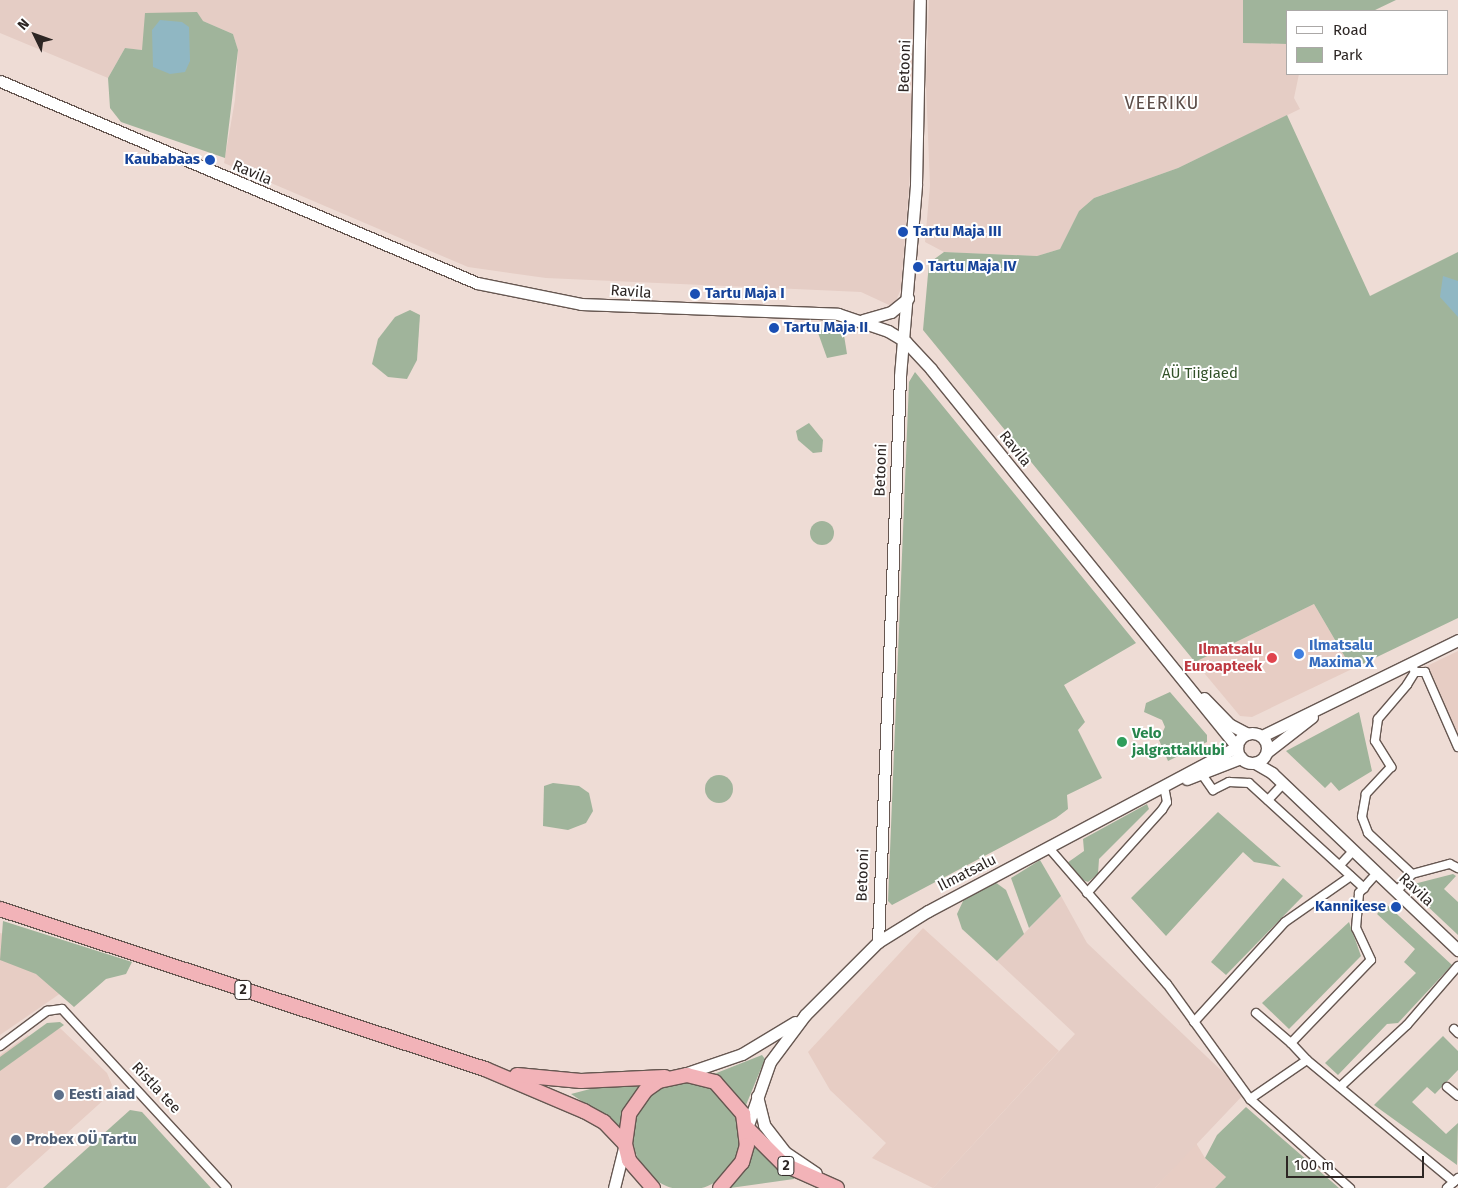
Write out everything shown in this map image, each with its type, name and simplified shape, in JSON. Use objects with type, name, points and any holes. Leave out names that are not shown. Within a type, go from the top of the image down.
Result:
[{"type":"highway","name":"2","points":[[0,910],[485,1069],[584,1111],[604,1122],[625,1144]]},
{"type":"highway","name":"2","points":[[485,1069],[581,1081],[673,1077]]},
{"type":"highway","points":[[653,1188],[637,1174],[625,1144],[628,1114],[636,1101],[652,1086],[673,1077],[715,1082],[736,1102],[747,1128],[742,1162],[720,1188]]},
{"type":"highway","name":"2","points":[[747,1128],[784,1164],[837,1188]]},
{"type":"street","name":"Betooni","points":[[878,942],[900,386],[906,342],[920,0]]},
{"type":"street","name":"Ravila","points":[[0,81],[477,283],[581,304],[838,314],[863,320],[906,342],[1154,643],[1221,718],[1248,734]]},
{"type":"street","points":[[863,320],[891,312],[908,298]]},
{"type":"street","points":[[1239,752],[1248,734],[1262,736],[1331,702],[1413,667],[1458,640]]},
{"type":"street","name":"Ravila","points":[[1154,643],[1196,700],[1239,752],[1272,773],[1458,950]]},
{"type":"street","points":[[1413,667],[1425,672],[1458,747]]},
{"type":"street","points":[[1412,874],[1368,833],[1362,817],[1366,794],[1391,767],[1375,741],[1378,719],[1413,667]]},
{"type":"street","points":[[1255,763],[1331,702]]},
{"type":"street","name":"Ravila","points":[[1262,736],[1272,773]]},
{"type":"street","name":"Ilmatsalu","points":[[1164,786],[1201,773],[1239,752]]},
{"type":"street","name":"Ilmatsalu","points":[[747,1128],[757,1091],[770,1062],[805,1015],[878,942],[928,910],[1164,786],[1239,752]]},
{"type":"street","points":[[1201,773],[1213,790],[1242,780],[1268,800],[1364,888]]},
{"type":"street","points":[[1268,800],[1283,784]]},
{"type":"street","points":[[1087,893],[1162,810],[1167,802],[1164,786]]},
{"type":"street","points":[[1049,848],[1194,1022],[1250,1099],[1350,1188]]},
{"type":"street","points":[[1340,865],[1353,851]]},
{"type":"street","points":[[1396,892],[1412,874],[1450,864],[1458,868]]},
{"type":"street","points":[[1291,1043],[1371,960],[1356,928],[1359,893],[1377,873]]},
{"type":"street","points":[[1194,1022],[1285,922],[1351,876]]},
{"type":"street","points":[[1340,1087],[1407,1024],[1458,966]]},
{"type":"street","name":"Ristla tee","points":[[0,1046],[47,1011],[62,1009],[228,1188]]},
{"type":"street","points":[[1256,1013],[1291,1043],[1307,1060],[1456,1180],[1448,1188]]},
{"type":"street","name":"Ilmatsalu","points":[[673,1077],[750,1050],[805,1015]]},
{"type":"street","points":[[1250,1099],[1307,1060]]},
{"type":"street","points":[[1447,1087],[1458,1096]]},
{"type":"street","points":[[757,1091],[764,1125],[785,1152],[847,1188]]},
{"type":"street","points":[[614,1188],[625,1144]]},
{"type":"shaded area","points":[[0,0],[916,0],[912,149],[901,289],[895,303],[889,305],[861,292],[546,278],[468,267],[224,163],[235,100],[238,50],[233,34],[203,21],[142,50],[125,48],[108,78],[0,33]]},
{"type":"shaded area","points":[[929,0],[1243,0],[1244,43],[1286,44],[1286,75],[1299,75],[1294,98],[1300,109],[1178,168],[1094,198],[1079,211],[1060,249],[1037,256],[944,252],[925,242],[930,185],[926,86]]},
{"type":"shaded area","points":[[1314,604],[1352,669],[1252,717],[1240,716],[1195,662]]},
{"type":"shaded area","points":[[1458,651],[1458,740],[1427,666]]},
{"type":"shaded area","points":[[1061,896],[1087,943],[1245,1093],[1155,1188],[933,1188],[1075,1034],[997,961]]},
{"type":"shaded area","points":[[923,928],[1059,1051],[933,1188],[872,1158],[886,1143],[830,1090],[808,1052]]},
{"type":"shaded area","points":[[0,933],[103,964],[0,1035]]},
{"type":"shaded area","points":[[60,1028],[107,1073],[112,1085],[108,1096],[6,1188],[0,1188],[0,1055],[28,1035],[32,1040]]},
{"type":"shaded area","points":[[1196,1143],[1205,1158],[1226,1177],[1215,1188],[1155,1188]]},
{"type":"green space","points":[[1243,0],[1396,0],[1375,10],[1286,10],[1286,44],[1243,43]]},
{"type":"green space","points":[[197,12],[203,21],[233,34],[238,50],[225,158],[121,122],[110,108],[108,78],[125,48],[142,50],[145,13]]},
{"type":"green space","name":"AÜ Tiigiaed","points":[[1287,115],[1370,296],[1458,252],[1458,618],[1352,669],[1314,604],[1195,662],[923,330],[929,263],[944,252],[1037,256],[1060,249],[1079,211],[1094,198],[1178,168]]},
{"type":"green space","points":[[410,310],[420,315],[417,360],[407,379],[388,377],[372,364],[378,339],[395,317]]},
{"type":"green space","points":[[843,329],[847,354],[827,358],[817,330]]},
{"type":"green space","points":[[915,372],[1136,643],[1064,685],[1085,722],[1078,730],[1102,778],[1067,795],[1068,809],[1056,818],[892,905],[888,901],[909,382]]},
{"type":"green space","points":[[809,423],[823,440],[822,452],[813,453],[798,440],[796,431]]},
{"type":"green space","points":[[822,521],[830,525],[834,533],[830,541],[822,545],[814,541],[810,533],[814,525]]},
{"type":"green space","points":[[1170,692],[1207,735],[1207,742],[1168,761],[1159,740],[1165,727],[1162,720],[1144,712],[1146,703]]},
{"type":"green space","points":[[1359,712],[1372,771],[1339,791],[1331,782],[1325,788],[1286,751]]},
{"type":"green space","points":[[719,775],[729,779],[733,789],[729,799],[719,803],[709,799],[705,789],[709,779]]},
{"type":"green space","points":[[553,783],[579,786],[589,793],[593,811],[586,823],[568,830],[543,826],[544,786]]},
{"type":"green space","points":[[1147,804],[1149,809],[1099,859],[1098,874],[1088,882],[1080,879],[1067,863],[1084,851],[1083,839]]},
{"type":"green space","points":[[1218,812],[1281,867],[1254,862],[1243,852],[1166,936],[1131,898]]},
{"type":"green space","points":[[1040,860],[1061,896],[1029,928],[1011,878]]},
{"type":"green space","points":[[1453,874],[1456,876],[1444,889],[1458,902],[1458,935],[1406,886]]},
{"type":"green space","points":[[1283,878],[1303,896],[1226,975],[1211,962]]},
{"type":"green space","points":[[995,882],[1006,890],[1024,934],[997,961],[962,929],[957,914],[964,899]]},
{"type":"green space","points":[[1386,904],[1452,965],[1398,1023],[1387,1024],[1338,1075],[1325,1063],[1416,973],[1404,962],[1415,949],[1377,914]]},
{"type":"green space","points":[[3,921],[132,962],[126,974],[106,979],[74,1007],[36,974],[0,960]]},
{"type":"green space","points":[[1349,922],[1361,956],[1289,1029],[1262,1003]]},
{"type":"green space","points":[[60,1022],[64,1025],[0,1071],[0,1057],[47,1023]]},
{"type":"green space","points":[[1443,1036],[1458,1051],[1458,1070],[1435,1094],[1427,1087],[1412,1102],[1446,1134],[1458,1123],[1457,1165],[1374,1105]]},
{"type":"green space","points":[[762,1055],[765,1059],[746,1105],[714,1074]]},
{"type":"green space","points":[[677,1083],[697,1083],[717,1091],[732,1106],[740,1126],[740,1146],[732,1166],[717,1181],[697,1189],[677,1189],[657,1181],[642,1166],[634,1146],[634,1126],[642,1106],[657,1091]]},
{"type":"green space","points":[[643,1085],[620,1127],[571,1094],[594,1088]]},
{"type":"green space","points":[[1246,1107],[1339,1188],[1215,1188],[1226,1177],[1205,1158],[1217,1135]]},
{"type":"green space","points":[[130,1110],[142,1112],[211,1188],[43,1188]]},
{"type":"green space","points":[[753,1146],[794,1176],[794,1179],[730,1188]]},
{"type":"water","points":[[160,20],[182,22],[189,27],[190,61],[185,72],[170,74],[153,67],[152,30]]},
{"type":"water","points":[[1443,276],[1458,281],[1458,317],[1440,297]]},
{"type":"place","name":"Kaubabaas","points":[[210,160]]},
{"type":"place","name":"Tartu Maja III","points":[[903,232]]},
{"type":"place","name":"Tartu Maja IV","points":[[918,267]]},
{"type":"place","name":"Tartu Maja I","points":[[695,294]]},
{"type":"place","name":"Tartu Maja II","points":[[774,328]]},
{"type":"place","name":"Ilmatsalu Maxima X","points":[[1299,654]]},
{"type":"place","name":"Ilmatsalu Euroapteek","points":[[1272,658]]},
{"type":"place","name":"Velo jalgrattaklubi","points":[[1122,742]]},
{"type":"place","name":"Kannikese","points":[[1396,907]]},
{"type":"place","name":"Eesti aiad","points":[[59,1095]]},
{"type":"place","name":"Probex OÜ Tartu","points":[[16,1140]]},
{"type":"district","name":"VEERIKU","points":[[1162,103]]}]
